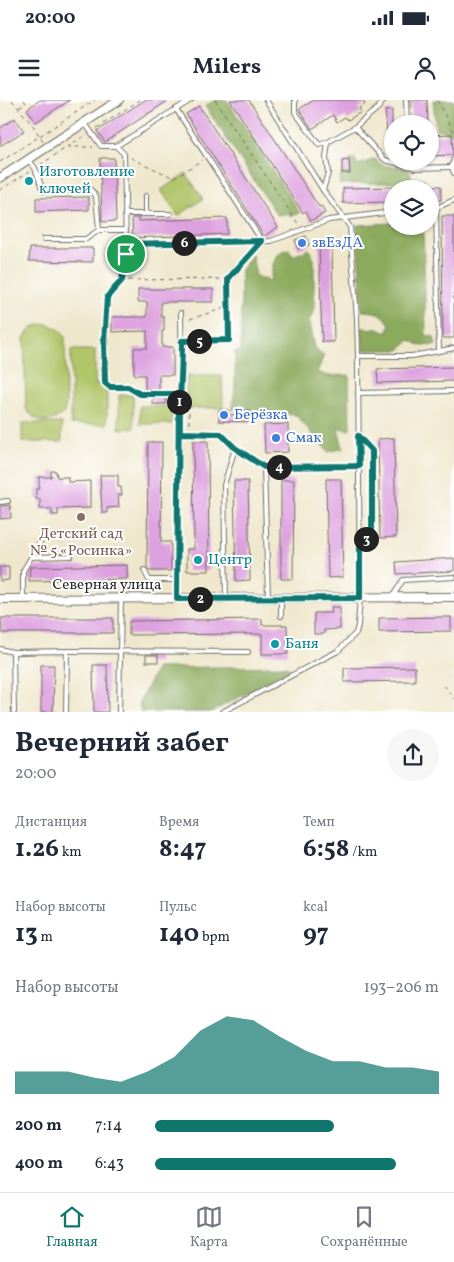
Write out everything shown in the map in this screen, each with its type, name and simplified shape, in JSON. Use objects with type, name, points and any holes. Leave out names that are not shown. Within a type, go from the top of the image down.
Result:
[{"type":"street","points":[[0,178],[115,101]]},
{"type":"street","name":"Северная улица","points":[[0,599],[454,597]]},
{"type":"lane","points":[[84,122],[101,146],[116,146],[190,100]]},
{"type":"lane","points":[[222,712],[338,651],[356,633],[360,598],[357,318],[350,227],[323,190],[266,100]]},
{"type":"lane","points":[[295,100],[295,112],[319,145],[355,127],[378,108],[384,100]]},
{"type":"lane","points":[[406,100],[407,115]]},
{"type":"lane","points":[[176,109],[262,241]]},
{"type":"lane","points":[[355,127],[384,159]]},
{"type":"lane","points":[[323,190],[328,173],[326,158],[328,142]]},
{"type":"lane","points":[[116,146],[124,154],[126,244],[122,280],[107,297],[104,342],[105,383],[110,387],[128,387],[140,394],[179,394]]},
{"type":"lane","points":[[28,159],[35,168],[43,191],[90,189],[96,196],[100,230]]},
{"type":"lane","points":[[454,159],[452,167],[454,173]]},
{"type":"lane","points":[[439,167],[452,167]]},
{"type":"lane","points":[[146,196],[146,214]]},
{"type":"lane","points":[[439,207],[454,200]]},
{"type":"lane","points":[[126,244],[271,241],[328,220],[384,213]]},
{"type":"lane","points":[[125,214],[170,214]]},
{"type":"lane","points":[[44,239],[86,239],[100,230],[126,230]]},
{"type":"lane","points":[[437,235],[439,351]]},
{"type":"lane","points":[[177,599],[179,394],[182,378],[181,313]]},
{"type":"lane","points":[[358,356],[412,356],[454,348]]},
{"type":"lane","points":[[358,393],[454,391]]},
{"type":"lane","points":[[180,433],[221,434],[235,448],[264,467],[359,466]]},
{"type":"lane","points":[[358,436],[372,451],[372,530],[360,548]]},
{"type":"lane","points":[[226,599],[224,485],[235,448]]},
{"type":"lane","points":[[264,467],[268,599]]},
{"type":"lane","points":[[0,502],[8,501]]},
{"type":"lane","points":[[23,599],[23,571],[46,532]]},
{"type":"lane","points":[[31,557],[71,556]]},
{"type":"lane","points":[[144,570],[149,580],[177,580]]},
{"type":"lane","points":[[391,598],[403,580],[454,577]]},
{"type":"lane","points":[[119,712],[121,599]]},
{"type":"lane","points":[[281,599],[281,616]]},
{"type":"lane","points":[[0,649],[13,652],[121,650],[248,652]]},
{"type":"lane","points":[[66,712],[67,651]]},
{"type":"lane","points":[[13,652],[14,712]]},
{"type":"path","points":[[12,100],[40,136],[46,147]]},
{"type":"path","points":[[19,107],[26,103],[24,100]]},
{"type":"path","points":[[0,162],[95,100]]},
{"type":"path","points":[[0,190],[140,100]]},
{"type":"path","points":[[215,100],[302,230]]},
{"type":"path","points":[[436,100],[454,132]]},
{"type":"path","points":[[67,147],[101,146]]},
{"type":"path","points":[[124,154],[174,178],[206,156]]},
{"type":"path","points":[[182,341],[229,340],[228,279],[262,241]]},
{"type":"path","points":[[122,280],[228,279]]},
{"type":"path","points":[[190,319],[228,307]]},
{"type":"path","points":[[189,404],[189,433]]},
{"type":"path","points":[[444,686],[454,699]]},
{"type":"green space","points":[[215,100],[227,100],[300,213],[290,217],[287,214],[277,215],[205,106]]},
{"type":"green space","points":[[433,100],[454,100],[454,134],[439,130],[439,115],[435,115]]},
{"type":"green space","points":[[354,158],[358,165],[375,159],[384,165],[384,170],[408,170],[412,179],[424,180],[384,180],[384,183],[339,184],[341,174],[351,173],[350,160]]},
{"type":"green space","points":[[186,173],[203,199],[178,216],[161,190]]},
{"type":"green space","points":[[384,223],[384,235],[423,235],[426,335],[434,337],[436,345],[421,346],[410,340],[400,350],[364,350],[361,328],[378,329],[387,333],[390,325],[385,317],[379,313],[362,311],[357,225]]},
{"type":"green space","points":[[289,249],[293,256],[309,249],[314,259],[314,311],[309,321],[314,348],[324,355],[317,372],[328,376],[349,375],[350,430],[338,428],[343,448],[328,452],[296,415],[253,411],[241,404],[232,411],[235,388],[235,352],[241,351],[241,270],[252,255],[256,276],[270,281],[276,257],[279,253]]},
{"type":"green space","points":[[48,324],[60,330],[65,337],[66,404],[64,413],[49,421],[44,421],[35,418],[26,409],[24,338],[34,327]]},
{"type":"green space","points":[[71,350],[95,350],[95,384],[107,384],[107,424],[71,424]]},
{"type":"green space","points":[[186,376],[222,376],[223,408],[187,408]]},
{"type":"green space","points":[[119,395],[133,395],[134,428],[119,429]]},
{"type":"green space","points":[[140,406],[172,406],[172,424],[140,424]]},
{"type":"green space","points":[[22,423],[62,423],[62,442],[22,442]]},
{"type":"green space","points":[[286,666],[291,670],[211,712],[141,712],[139,702],[157,668]]},
{"type":"building","points":[[40,100],[70,100],[36,122],[27,109]]},
{"type":"building","points":[[145,100],[169,100],[105,142],[97,131]]},
{"type":"building","points":[[230,100],[249,100],[319,207],[321,206],[325,213],[311,221],[306,211],[303,213]]},
{"type":"building","points":[[314,100],[362,100],[365,104],[359,108],[361,112],[348,120],[345,117],[337,122],[333,115],[312,129],[299,109]]},
{"type":"building","points":[[411,100],[427,100],[428,115],[412,115]]},
{"type":"building","points":[[199,106],[278,227],[264,236],[186,114]]},
{"type":"building","points":[[392,110],[392,115],[385,115],[385,111]]},
{"type":"building","points":[[15,118],[24,131],[0,146],[0,128]]},
{"type":"building","points":[[452,134],[453,155],[439,156],[439,135]]},
{"type":"building","points":[[100,158],[114,158],[116,221],[102,222]]},
{"type":"building","points":[[349,160],[350,173],[342,173],[342,161]]},
{"type":"building","points":[[439,186],[441,186],[441,200],[439,200]]},
{"type":"building","points":[[384,187],[384,202],[343,203],[343,188]]},
{"type":"building","points":[[89,197],[89,210],[36,212],[36,198]]},
{"type":"building","points":[[442,216],[454,216],[454,338],[443,338]]},
{"type":"building","points":[[132,218],[139,218],[139,221],[227,218],[227,234],[133,238]]},
{"type":"building","name":"звЕзДА","points":[[306,236],[309,245],[298,249],[295,240]]},
{"type":"building","points":[[319,242],[332,242],[334,342],[322,342]]},
{"type":"building","points":[[30,248],[93,248],[93,262],[29,261]]},
{"type":"building","points":[[138,289],[213,289],[213,302],[161,302],[161,317],[164,317],[162,347],[173,347],[173,375],[159,375],[159,390],[145,390],[145,375],[134,375],[134,348],[147,348],[147,331],[112,332],[112,317],[147,317],[147,302],[138,302]]},
{"type":"building","points":[[454,367],[454,381],[378,383],[377,369]]},
{"type":"building","points":[[153,398],[166,398],[166,404],[153,404]]},
{"type":"building","points":[[219,410],[228,410],[228,415],[242,414],[242,410],[250,410],[250,414],[260,414],[260,420],[250,420],[250,422],[219,421]]},
{"type":"building","name":"Смак","points":[[288,424],[288,452],[265,453],[264,425]]},
{"type":"building","points":[[394,438],[396,537],[380,538],[378,439]]},
{"type":"building","points":[[193,441],[208,441],[209,571],[187,571],[187,549],[194,549]]},
{"type":"building","points":[[148,442],[162,442],[161,542],[171,542],[171,571],[149,571],[147,568]]},
{"type":"building","points":[[51,471],[56,471],[57,477],[68,477],[68,482],[90,481],[90,508],[58,509],[58,515],[52,515],[52,509],[40,509],[40,499],[36,499],[36,489],[39,489],[39,477],[51,477]]},
{"type":"building","points":[[100,475],[118,475],[118,487],[121,487],[122,495],[118,495],[119,507],[107,508],[107,513],[102,513]]},
{"type":"building","points":[[326,479],[341,479],[343,577],[328,578]]},
{"type":"building","points":[[281,480],[294,480],[293,579],[281,579]]},
{"type":"building","points":[[234,481],[248,481],[250,580],[236,581]]},
{"type":"building","points":[[10,505],[11,518],[0,519],[0,506]]},
{"type":"building","points":[[454,558],[454,571],[397,574],[396,562]]},
{"type":"building","points":[[127,565],[127,579],[29,581],[30,567]]},
{"type":"building","points":[[0,567],[9,567],[9,580],[0,581]]},
{"type":"building","points":[[331,607],[340,607],[340,629],[324,630],[324,634],[314,634],[314,613],[332,613]]},
{"type":"building","points":[[451,617],[451,631],[379,632],[379,618]]},
{"type":"building","points":[[1,618],[113,618],[113,633],[2,633]]},
{"type":"building","points":[[262,619],[262,625],[287,625],[288,654],[262,654],[262,634],[129,635],[129,621]]},
{"type":"building","points":[[146,655],[158,655],[158,662],[146,662]]},
{"type":"building","points":[[41,665],[54,665],[53,712],[41,712]]},
{"type":"building","points":[[93,665],[107,665],[108,712],[94,712]]},
{"type":"building","points":[[415,667],[415,681],[344,682],[344,668]]},
{"type":"place","name":"Изготовление ключей","points":[[29,181]]},
{"type":"place","name":"звЕзДА","points":[[302,243]]},
{"type":"place","name":"Берёзка","points":[[224,415]]},
{"type":"place","name":"Смак","points":[[276,438]]},
{"type":"place","name":"Детский сад № 5 «Росинка»","points":[[81,517]]},
{"type":"place","name":"Центр","points":[[198,560]]},
{"type":"place","name":"Баня","points":[[275,644]]},
{"type":"route","points":[[126,254],[122,280],[107,297],[106,338],[104,342],[105,383],[110,387],[128,387],[140,394],[179,394],[177,599],[360,598],[360,548],[372,530],[372,451],[358,436],[359,466],[264,467],[235,448],[221,434],[180,433],[179,394],[182,378],[182,341],[229,340],[228,279],[262,241],[126,244],[126,254]]}]
